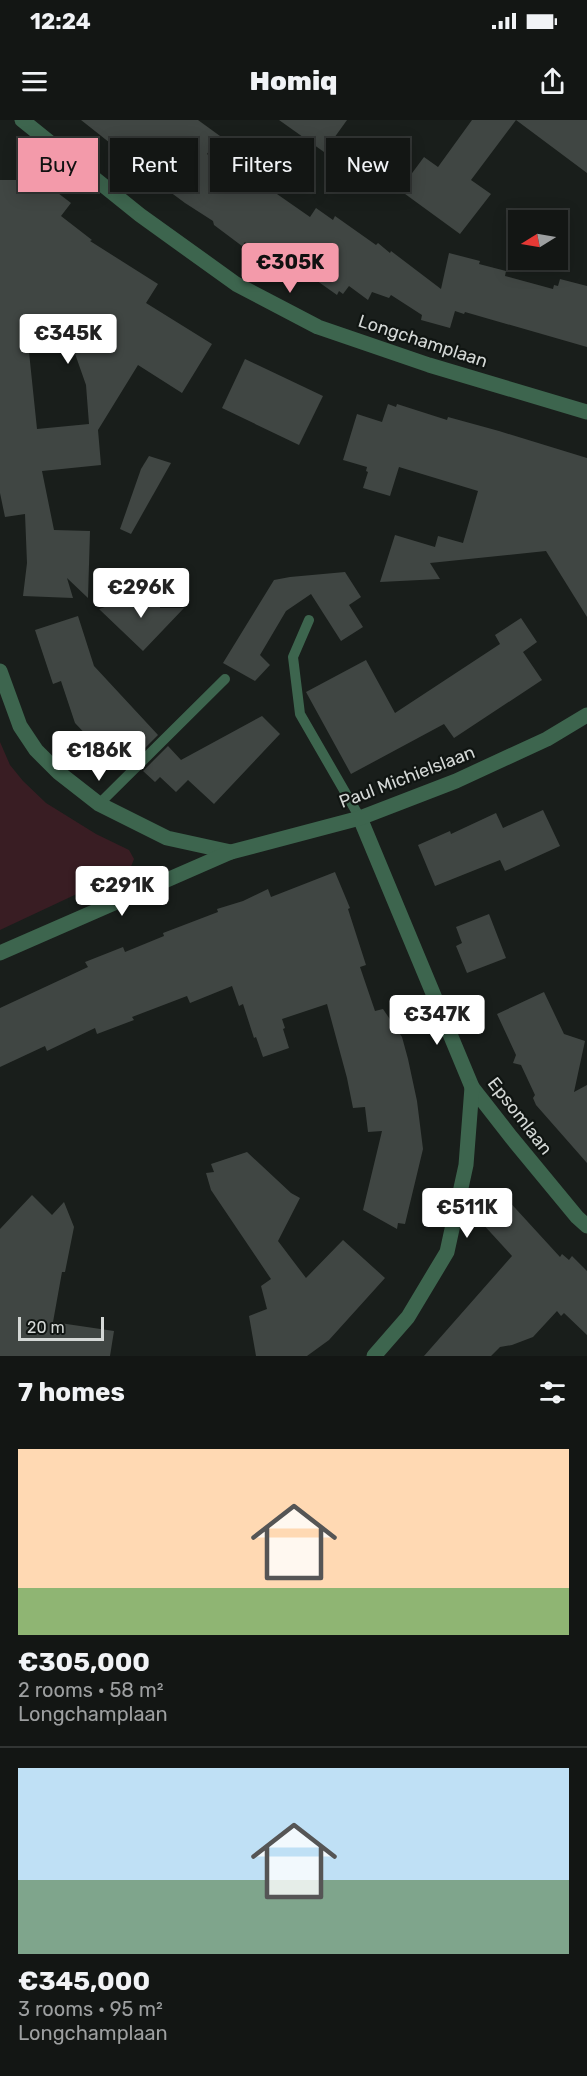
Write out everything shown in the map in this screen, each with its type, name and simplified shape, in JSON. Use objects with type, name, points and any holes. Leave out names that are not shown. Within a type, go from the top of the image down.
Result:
[{"type":"street","name":"Longchamplaan","points":[[22,120],[140,215],[236,284],[318,327],[429,365],[587,412]]},
{"type":"street","points":[[0,671],[20,726],[36,750],[58,772],[99,804],[167,838],[231,852]]},
{"type":"street","name":"Paul Michielslaan","points":[[0,953],[231,852],[360,818],[456,782],[547,739],[587,715]]},
{"type":"street","name":"Epsomlaan","points":[[360,818],[472,1087],[577,1217],[587,1226]]},
{"type":"street","points":[[374,1356],[408,1317],[447,1252],[466,1165],[472,1087]]},
{"type":"lane","points":[[309,620],[293,657],[300,714],[360,818]]},
{"type":"lane","points":[[99,804],[225,679]]},
{"type":"shaded area","points":[[0,742],[10,765],[46,803],[96,834],[129,850],[134,859],[130,869],[0,930]]},
{"type":"building","points":[[81,120],[198,120],[220,136],[210,138],[210,150],[207,154],[210,156],[210,192],[274,192],[310,217],[316,208],[333,220],[335,216],[376,245],[378,243],[390,253],[391,251],[441,289],[449,253],[506,271],[505,276],[553,289],[554,285],[558,286],[560,279],[587,286],[587,347],[465,312],[464,314],[455,311],[450,328],[421,320],[422,315],[391,295],[389,298],[372,292],[368,300],[349,286],[343,294],[339,291],[337,295],[282,256],[279,259],[270,252],[267,256],[257,248],[254,251],[245,242],[242,246],[214,225],[213,221],[170,192],[198,192],[198,138],[110,138],[110,143]]},
{"type":"building","points":[[279,120],[347,120],[334,138],[326,138],[324,152],[314,145],[314,138],[304,138]]},
{"type":"building","points":[[472,120],[516,120],[471,180],[491,194],[460,234],[402,192],[410,192],[410,176],[424,157],[438,167]]},
{"type":"building","points":[[516,120],[587,120],[587,173]]},
{"type":"building","points":[[0,180],[18,180],[18,192],[57,192],[71,203],[61,216],[92,240],[90,241],[158,284],[146,303],[212,344],[182,393],[138,365],[98,430],[101,465],[42,471],[54,530],[90,531],[88,598],[67,578],[73,598],[23,596],[27,563],[25,514],[5,517],[0,493]],"holes":[[[73,348],[86,385],[89,424],[37,429],[29,352]]]},
{"type":"building","points":[[245,359],[323,396],[299,445],[222,408]]},
{"type":"building","points":[[388,404],[396,407],[397,404],[447,420],[448,417],[587,458],[587,617],[546,551],[430,563],[440,579],[380,582],[395,535],[435,547],[438,536],[463,543],[478,491],[399,467],[390,496],[363,488],[368,472],[367,467],[343,460],[357,414],[382,422]]},
{"type":"building","points":[[149,456],[171,463],[131,534],[120,529],[141,469]]},
{"type":"building","points":[[345,572],[361,597],[349,605],[363,627],[341,641],[311,594],[286,611],[260,655],[270,665],[255,681],[223,663],[274,580]]},
{"type":"building","points":[[140,595],[140,602],[160,602],[160,608],[184,608],[143,651],[99,609]]},
{"type":"building","points":[[78,616],[94,666],[158,735],[132,761],[121,751],[111,761],[75,723],[61,681],[53,684],[35,630]]},
{"type":"building","points":[[521,618],[537,642],[523,652],[542,680],[454,738],[444,724],[351,774],[306,692],[366,660],[395,713],[500,644],[495,635]]},
{"type":"building","points":[[262,716],[280,734],[214,804],[188,780],[176,792],[160,777],[155,782],[143,771],[168,746],[181,760]]},
{"type":"building","points":[[543,810],[560,846],[505,871],[500,860],[435,886],[418,845],[450,831],[451,834],[496,813],[503,828]]},
{"type":"building","points":[[335,872],[350,908],[348,909],[366,965],[360,967],[375,1011],[383,1009],[402,1037],[417,1101],[423,1149],[405,1224],[398,1223],[397,1229],[363,1210],[382,1131],[368,1132],[365,1107],[353,1108],[327,1004],[282,1019],[289,1048],[263,1057],[243,1004],[239,1006],[232,986],[190,1003],[187,996],[132,1017],[134,1020],[97,1034],[95,1028],[47,1051],[45,1046],[0,1067],[0,1008],[88,967],[85,962],[123,947],[125,952],[164,936],[163,933],[218,912],[217,909],[243,901],[268,889],[271,897]]},
{"type":"building","points":[[489,914],[506,958],[467,973],[456,946],[462,943],[456,927]]},
{"type":"building","points":[[544,992],[564,1034],[585,1041],[574,1092],[587,1085],[587,1163],[536,1105],[533,1098],[535,1095],[521,1065],[513,1063],[516,1055],[497,1014]]},
{"type":"building","points":[[247,1152],[291,1193],[300,1198],[278,1241],[306,1278],[343,1240],[385,1278],[329,1340],[307,1356],[256,1356],[249,1316],[267,1309],[261,1286],[271,1279],[211,1190],[206,1173],[214,1172],[211,1164]]},
{"type":"building","points":[[32,1195],[52,1215],[64,1202],[74,1227],[65,1272],[62,1272],[53,1322],[114,1331],[110,1356],[0,1356],[0,1229]]},
{"type":"building","points":[[506,1198],[560,1257],[562,1254],[569,1260],[572,1256],[587,1271],[587,1335],[564,1313],[561,1316],[557,1311],[533,1337],[500,1347],[491,1356],[424,1356],[512,1256],[481,1222]]}]
